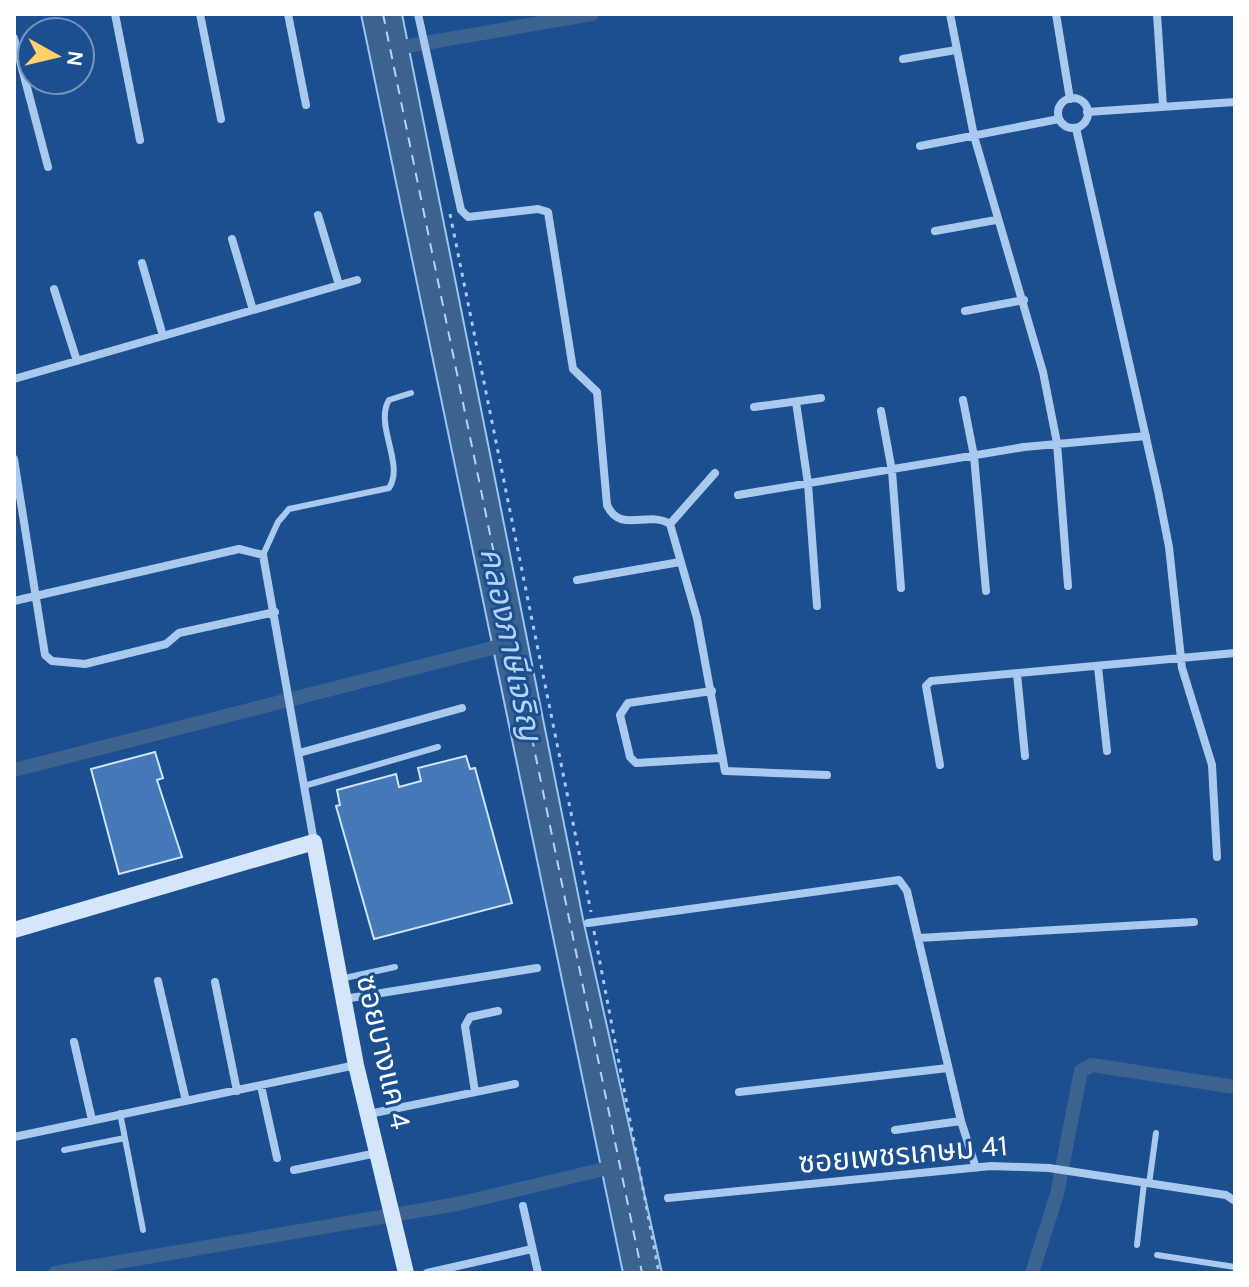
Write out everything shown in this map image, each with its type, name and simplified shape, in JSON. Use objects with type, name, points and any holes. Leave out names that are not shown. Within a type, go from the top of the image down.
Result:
[{"type":"street","points":[[115,14],[140,140]]},
{"type":"street","points":[[200,14],[221,119]]},
{"type":"street","points":[[288,14],[306,105]]},
{"type":"street","points":[[418,14],[461,210],[468,217],[538,209],[548,212],[573,369],[597,392],[607,505],[612,517],[620,521],[658,519],[670,524]]},
{"type":"street","points":[[950,14],[974,136],[996,220],[1024,300],[1057,443],[1068,586]]},
{"type":"street","points":[[1056,14],[1070,99]]},
{"type":"street","points":[[1157,14],[1163,106]]},
{"type":"street","points":[[14,38],[48,167]]},
{"type":"street","points":[[903,59],[956,50]]},
{"type":"street","points":[[1070,99],[1080,100],[1087,112],[1086,121],[1076,128],[1066,127],[1059,119],[1059,107],[1070,99]]},
{"type":"street","points":[[1087,112],[1235,102]]},
{"type":"street","points":[[920,146],[1059,119]]},
{"type":"street","points":[[1076,128],[1169,547],[1180,657],[1212,765],[1217,857]]},
{"type":"street","points":[[318,215],[339,285]]},
{"type":"street","points":[[935,231],[996,220]]},
{"type":"street","points":[[232,239],[253,310]]},
{"type":"street","points":[[142,263],[163,336]]},
{"type":"street","points":[[14,379],[357,280]]},
{"type":"street","points":[[54,289],[77,361]]},
{"type":"street","points":[[965,311],[1024,300]]},
{"type":"street","points":[[754,407],[821,398]]},
{"type":"street","points":[[963,400],[974,456],[986,591]]},
{"type":"street","points":[[796,402],[808,484],[817,606]]},
{"type":"street","points":[[881,411],[892,471],[901,588]]},
{"type":"street","points":[[738,495],[1057,443],[1146,436]]},
{"type":"street","points":[[14,459],[45,655],[63,665],[85,664],[166,644],[179,633],[275,612]]},
{"type":"street","points":[[670,524],[715,473]]},
{"type":"street","points":[[670,524],[697,618],[712,691],[720,758],[725,771],[733,774],[827,775]]},
{"type":"street","points":[[14,601],[239,549],[263,555],[314,842],[14,930]]},
{"type":"street","points":[[577,580],[680,562]]},
{"type":"street","points":[[940,765],[926,686],[931,681],[1235,653]]},
{"type":"street","points":[[1098,667],[1107,751]]},
{"type":"street","points":[[1017,674],[1025,756]]},
{"type":"street","points":[[712,691],[628,703],[620,715],[630,757],[636,763],[720,758]]},
{"type":"street","points":[[299,753],[462,708]]},
{"type":"street","name":"ซอยบางแค 4","points":[[314,842],[356,1065],[406,1273]]},
{"type":"street","points":[[588,923],[899,880],[907,891],[961,1121],[976,1168]]},
{"type":"street","points":[[919,938],[1194,922]]},
{"type":"street","points":[[343,999],[537,968]]},
{"type":"street","points":[[158,981],[186,1101]]},
{"type":"street","points":[[215,982],[237,1091]]},
{"type":"street","points":[[475,1092],[465,1026],[470,1017],[498,1011]]},
{"type":"street","points":[[74,1042],[92,1120]]},
{"type":"street","points":[[14,1137],[356,1065]]},
{"type":"street","points":[[739,1092],[948,1068]]},
{"type":"street","points":[[369,1114],[515,1084]]},
{"type":"street","points":[[261,1086],[277,1158]]},
{"type":"street","points":[[895,1130],[961,1121]]},
{"type":"street","points":[[294,1170],[378,1153]]},
{"type":"street","name":"ซอยเพชรเกษม 41","points":[[668,1198],[976,1168],[1049,1168],[1226,1195],[1235,1201]]},
{"type":"street","points":[[523,1206],[538,1273]]},
{"type":"street","points":[[427,1273],[532,1249]]},
{"type":"lane","points":[[263,555],[278,522],[289,509],[389,488],[393,474],[384,410],[389,400],[411,393]]},
{"type":"lane","points":[[304,786],[438,747]]},
{"type":"lane","points":[[339,979],[395,967]]},
{"type":"lane","points":[[120,1113],[143,1230]]},
{"type":"lane","points":[[1137,1245],[1156,1133]]},
{"type":"lane","points":[[64,1150],[125,1138]]},
{"type":"lane","points":[[1157,1255],[1235,1267]]},
{"type":"path","points":[[447,200],[590,911]]},
{"type":"path","points":[[595,934],[659,1273]]},
{"type":"water","name":"คลองภาษีเจริญ","points":[[361,14],[402,14],[583,919],[662,1273],[623,1273]]},
{"type":"building","points":[[155,752],[163,778],[157,780],[182,857],[119,874],[91,769]]},
{"type":"building","points":[[466,756],[470,769],[475,768],[512,903],[374,939],[336,806],[340,805],[337,790],[396,774],[399,787],[421,781],[418,768]]},
{"type":"waterway","points":[[391,49],[592,14]]},
{"type":"waterway","name":"คลองภาษีเจริญ","points":[[14,770],[508,644]]},
{"type":"waterway","points":[[1032,1273],[1057,1194],[1081,1071],[1092,1065],[1235,1087]]},
{"type":"waterway","points":[[55,1273],[457,1204],[617,1166]]},
{"type":"ferry route","points":[[383,14],[642,1273]]}]
